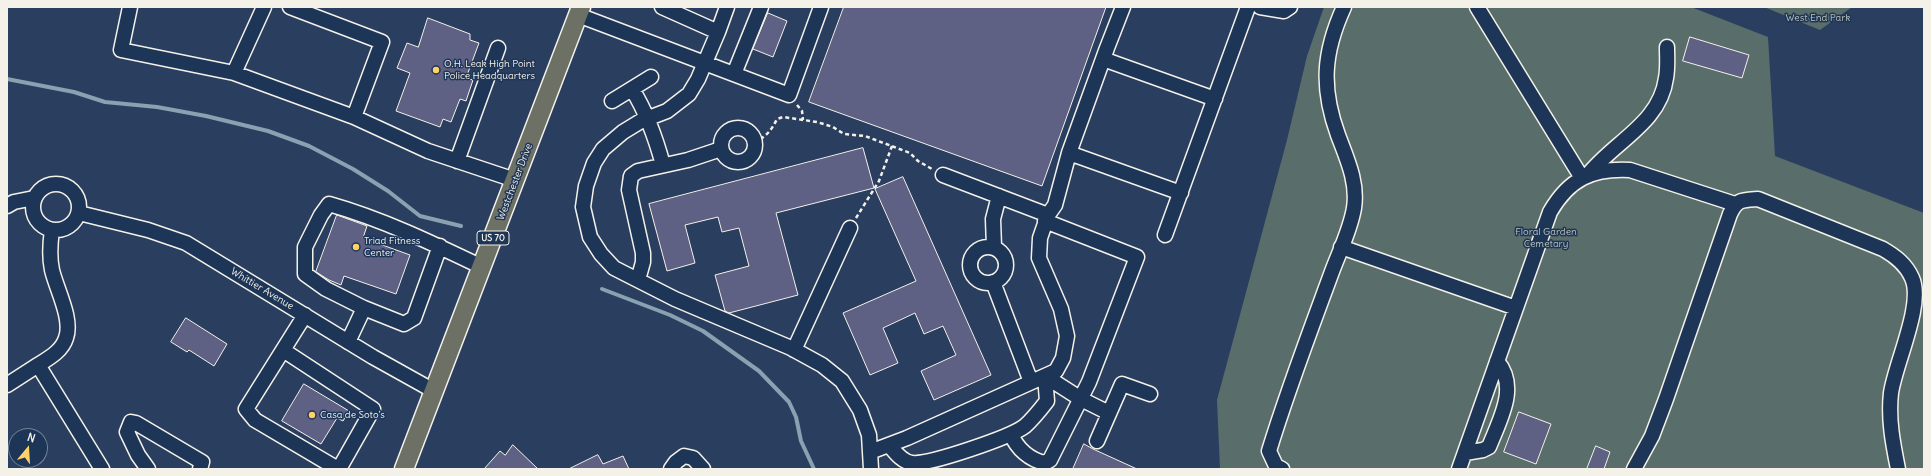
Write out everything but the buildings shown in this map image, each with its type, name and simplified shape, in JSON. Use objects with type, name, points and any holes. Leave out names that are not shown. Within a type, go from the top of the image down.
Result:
[{"type":"main road","name":"Westchester Drive","points":[[404,469],[580,11]]},
{"type":"street","points":[[130,7],[121,50],[234,73],[354,117],[428,151],[515,180]]},
{"type":"street","points":[[234,73],[264,7]]},
{"type":"street","points":[[290,7],[382,42],[354,117]]},
{"type":"street","points":[[662,7],[718,32]]},
{"type":"street","points":[[727,7],[698,80],[689,94],[667,111],[647,119],[623,132],[603,149],[594,163],[588,180],[583,208],[590,236],[601,254],[614,268],[675,299],[794,350],[822,365],[842,381],[860,410],[869,435],[871,469]]},
{"type":"street","points":[[734,74],[761,7]]},
{"type":"street","points":[[580,11],[704,63],[789,95],[820,7]]},
{"type":"street","points":[[870,452],[1056,371],[1063,358],[1067,336],[1061,309],[1039,258],[1040,238],[1047,218],[1055,206],[1069,153],[1103,59],[1124,7]]},
{"type":"street","points":[[1165,235],[1248,7]]},
{"type":"street","points":[[1260,7],[1284,11],[1290,7]]},
{"type":"street","points":[[1282,469],[1276,466],[1269,451],[1354,207],[1354,187],[1351,166],[1330,112],[1326,88],[1326,68],[1331,40],[1344,7]]},
{"type":"street","points":[[1477,7],[1584,177]]},
{"type":"street","points":[[1459,469],[1550,212],[1558,198],[1568,188],[1584,177],[1640,128],[1657,107],[1666,78],[1667,47]]},
{"type":"street","points":[[457,161],[498,48]]},
{"type":"street","points":[[1103,59],[1215,99]]},
{"type":"street","points":[[612,101],[651,77]]},
{"type":"street","points":[[632,89],[640,103],[655,138],[663,165]]},
{"type":"street","points":[[734,128],[744,129],[749,132],[754,142],[753,152],[749,157],[739,162],[728,159],[721,149],[724,134],[734,128]]},
{"type":"street","points":[[638,280],[643,262],[643,253],[629,190],[629,181],[631,176],[638,171],[721,149]]},
{"type":"street","points":[[1069,153],[1181,193]]},
{"type":"street","points":[[1584,177],[1598,172],[1614,169],[1630,170],[1735,204]]},
{"type":"street","points":[[943,175],[999,196],[1137,257],[1081,399],[1050,460],[1045,463],[1038,462],[1023,453],[1014,441],[1011,434]]},
{"type":"street","points":[[7,206],[14,202],[34,198],[45,187],[52,184],[60,185],[73,192],[78,199],[79,213],[75,221],[70,226],[63,230],[52,230],[42,226],[36,220],[33,206],[34,198]]},
{"type":"street","points":[[994,247],[993,219],[999,196]]},
{"type":"street","points":[[1636,468],[1652,436],[1735,204],[1743,200],[1758,199],[1883,249],[1896,256],[1906,268],[1913,280],[1912,319],[1895,372],[1891,394],[1891,424],[1898,469]]},
{"type":"street","points":[[440,246],[414,318],[404,324],[364,308],[326,289],[305,274],[305,247],[321,215],[329,204],[361,214],[440,246],[482,267]]},
{"type":"street","name":"Whittier Avenue","points":[[79,213],[148,230],[186,243],[348,342],[434,391]]},
{"type":"street","points":[[794,350],[850,228]]},
{"type":"street","points":[[7,385],[60,350],[67,337],[67,322],[52,270],[49,249],[52,230]]},
{"type":"street","points":[[982,247],[994,247],[1003,254],[1006,265],[1002,276],[992,282],[980,282],[975,278],[970,267],[972,255],[982,247]]},
{"type":"street","points":[[1341,247],[1516,308]]},
{"type":"street","points":[[992,282],[1031,382]]},
{"type":"street","points":[[348,342],[364,308]]},
{"type":"street","points":[[1912,319],[1924,309]]},
{"type":"street","points":[[283,350],[373,409],[339,469],[255,420],[246,409],[283,350],[305,315]]},
{"type":"street","points":[[1464,453],[1483,450],[1489,447],[1508,398],[1505,370],[1497,361]]},
{"type":"street","points":[[38,365],[102,469]]},
{"type":"street","points":[[1045,376],[1081,399],[1109,414]]},
{"type":"street","points":[[889,445],[900,458],[911,464],[927,462],[1004,438],[1024,427],[1047,402],[1045,376]]},
{"type":"street","points":[[1097,441],[1122,384],[1150,394]]},
{"type":"street","points":[[148,469],[138,455],[127,432],[131,422],[136,423],[202,462],[200,469]]},
{"type":"street","points":[[672,469],[676,462],[684,456],[693,458],[703,469]]},
{"type":"path","points":[[754,142],[764,138],[772,130],[777,119],[783,117],[817,122],[833,127],[844,134],[865,136],[910,153],[918,161],[943,175]]},
{"type":"path","points":[[850,228],[879,181],[892,146]]},
{"type":"green space","name":"Floral Garden Cemetary","points":[[1324,7],[1691,7],[1768,37],[1775,156],[1924,213],[1924,469],[1220,469],[1217,400],[1287,140],[1307,56]]},
{"type":"green space","name":"West End Park","points":[[1764,7],[1852,7],[1820,30]]},
{"type":"waterway","points":[[7,79],[74,92],[105,102],[157,107],[206,116],[268,131],[309,146],[353,169],[388,191],[420,216],[461,226]]},
{"type":"waterway","points":[[602,289],[670,315],[703,331],[759,371],[789,402],[796,417],[801,441],[814,469]]},
{"type":"place","name":"O.H. Leak High Point Police Headquarters","points":[[436,70]]},
{"type":"place","name":"Triad Fitness Center","points":[[356,247]]},
{"type":"place","name":"Casa de Soto's","points":[[312,415]]}]
